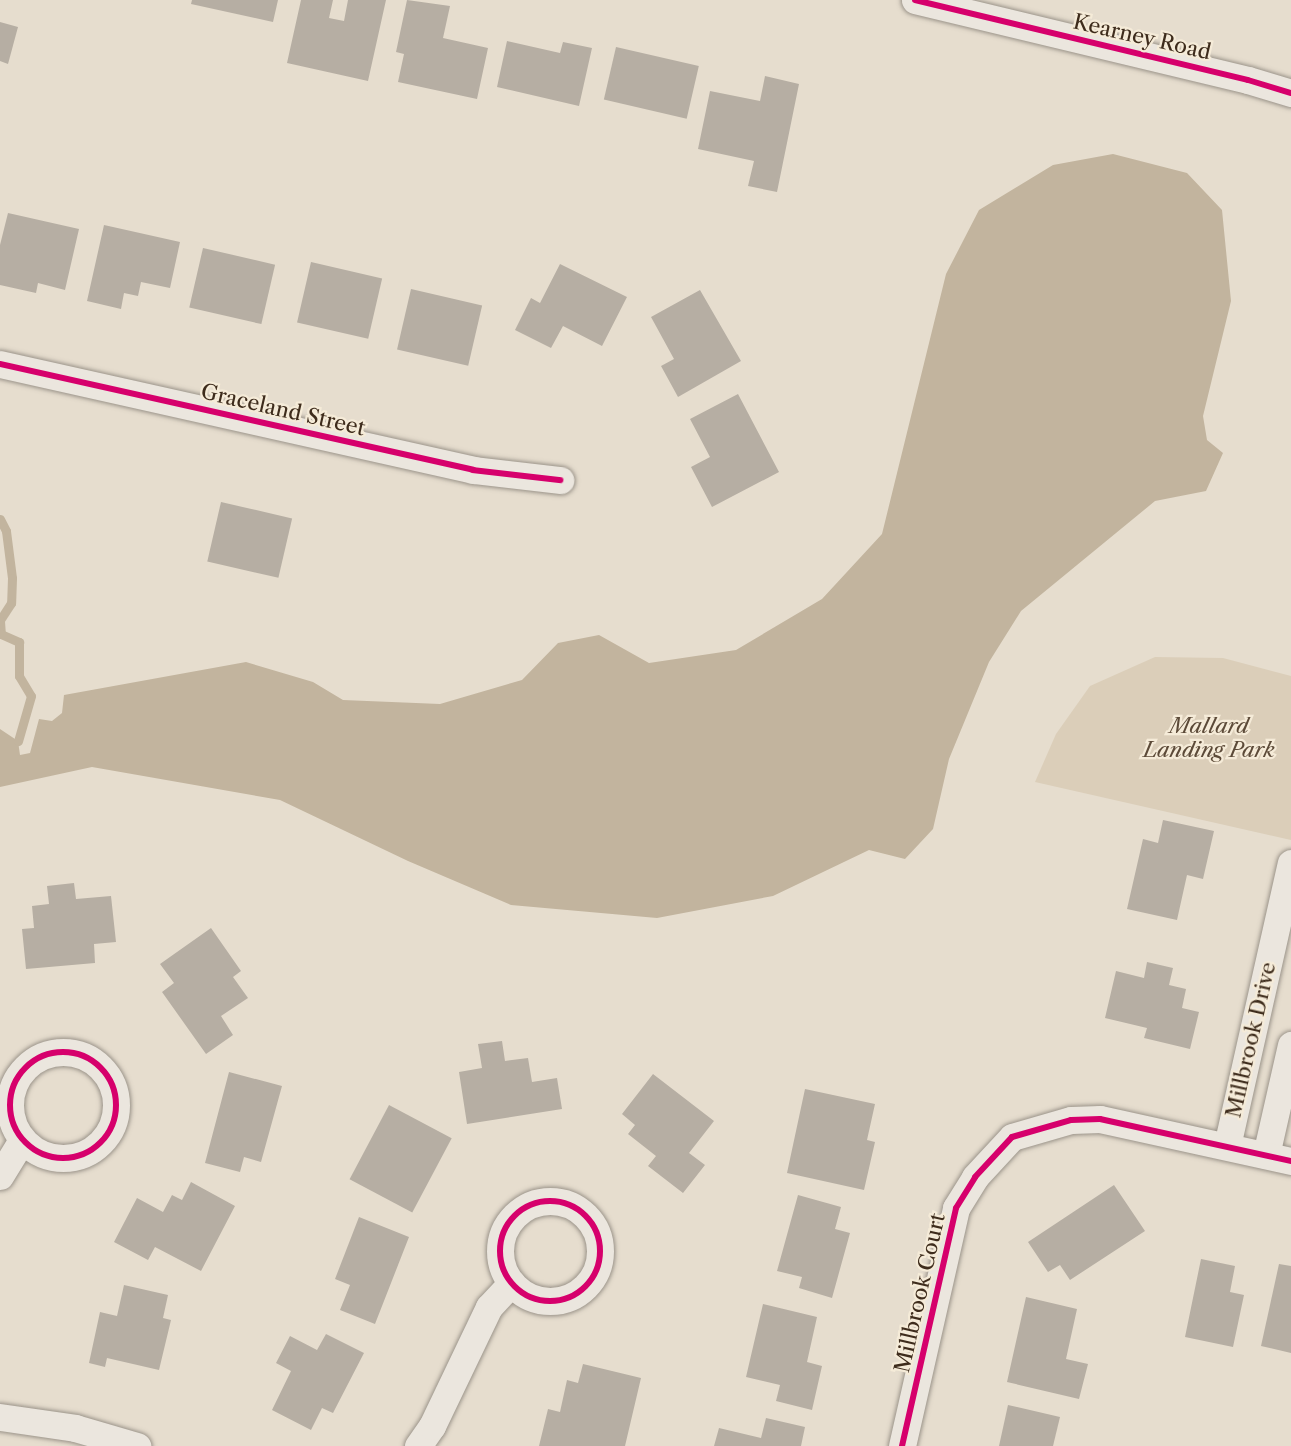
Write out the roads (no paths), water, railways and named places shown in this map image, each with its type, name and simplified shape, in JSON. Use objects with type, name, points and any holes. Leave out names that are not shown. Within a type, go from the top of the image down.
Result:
[{"type":"street","name":"Kearney Road","points":[[915,0],[1248,80],[1291,93]]},
{"type":"street","name":"Graceland Street","points":[[0,364],[473,470],[560,480]]},
{"type":"street","name":"Millbrook Drive","points":[[1227,1146],[1291,864]]},
{"type":"street","name":"Millbrook Drive","points":[[1279,1158],[1291,1045]]},
{"type":"street","name":"Millbrook Court","points":[[902,1446],[956,1208],[975,1177],[1012,1137],[1071,1120],[1100,1119],[1279,1158]]},
{"type":"street","points":[[0,1176],[22,1140]]},
{"type":"street","points":[[418,1446],[432,1426],[489,1307],[511,1283]]},
{"type":"street","points":[[0,1417],[75,1428],[137,1446]]},
{"type":"waterway","points":[[0,519],[6,531],[12,578],[11,603],[0,620]]},
{"type":"waterway","points":[[0,621],[1,634],[19,642],[19,676],[31,696],[18,741]]},
{"type":"park label","name":"Mallard Landing Park","points":[[1209,738]]}]
